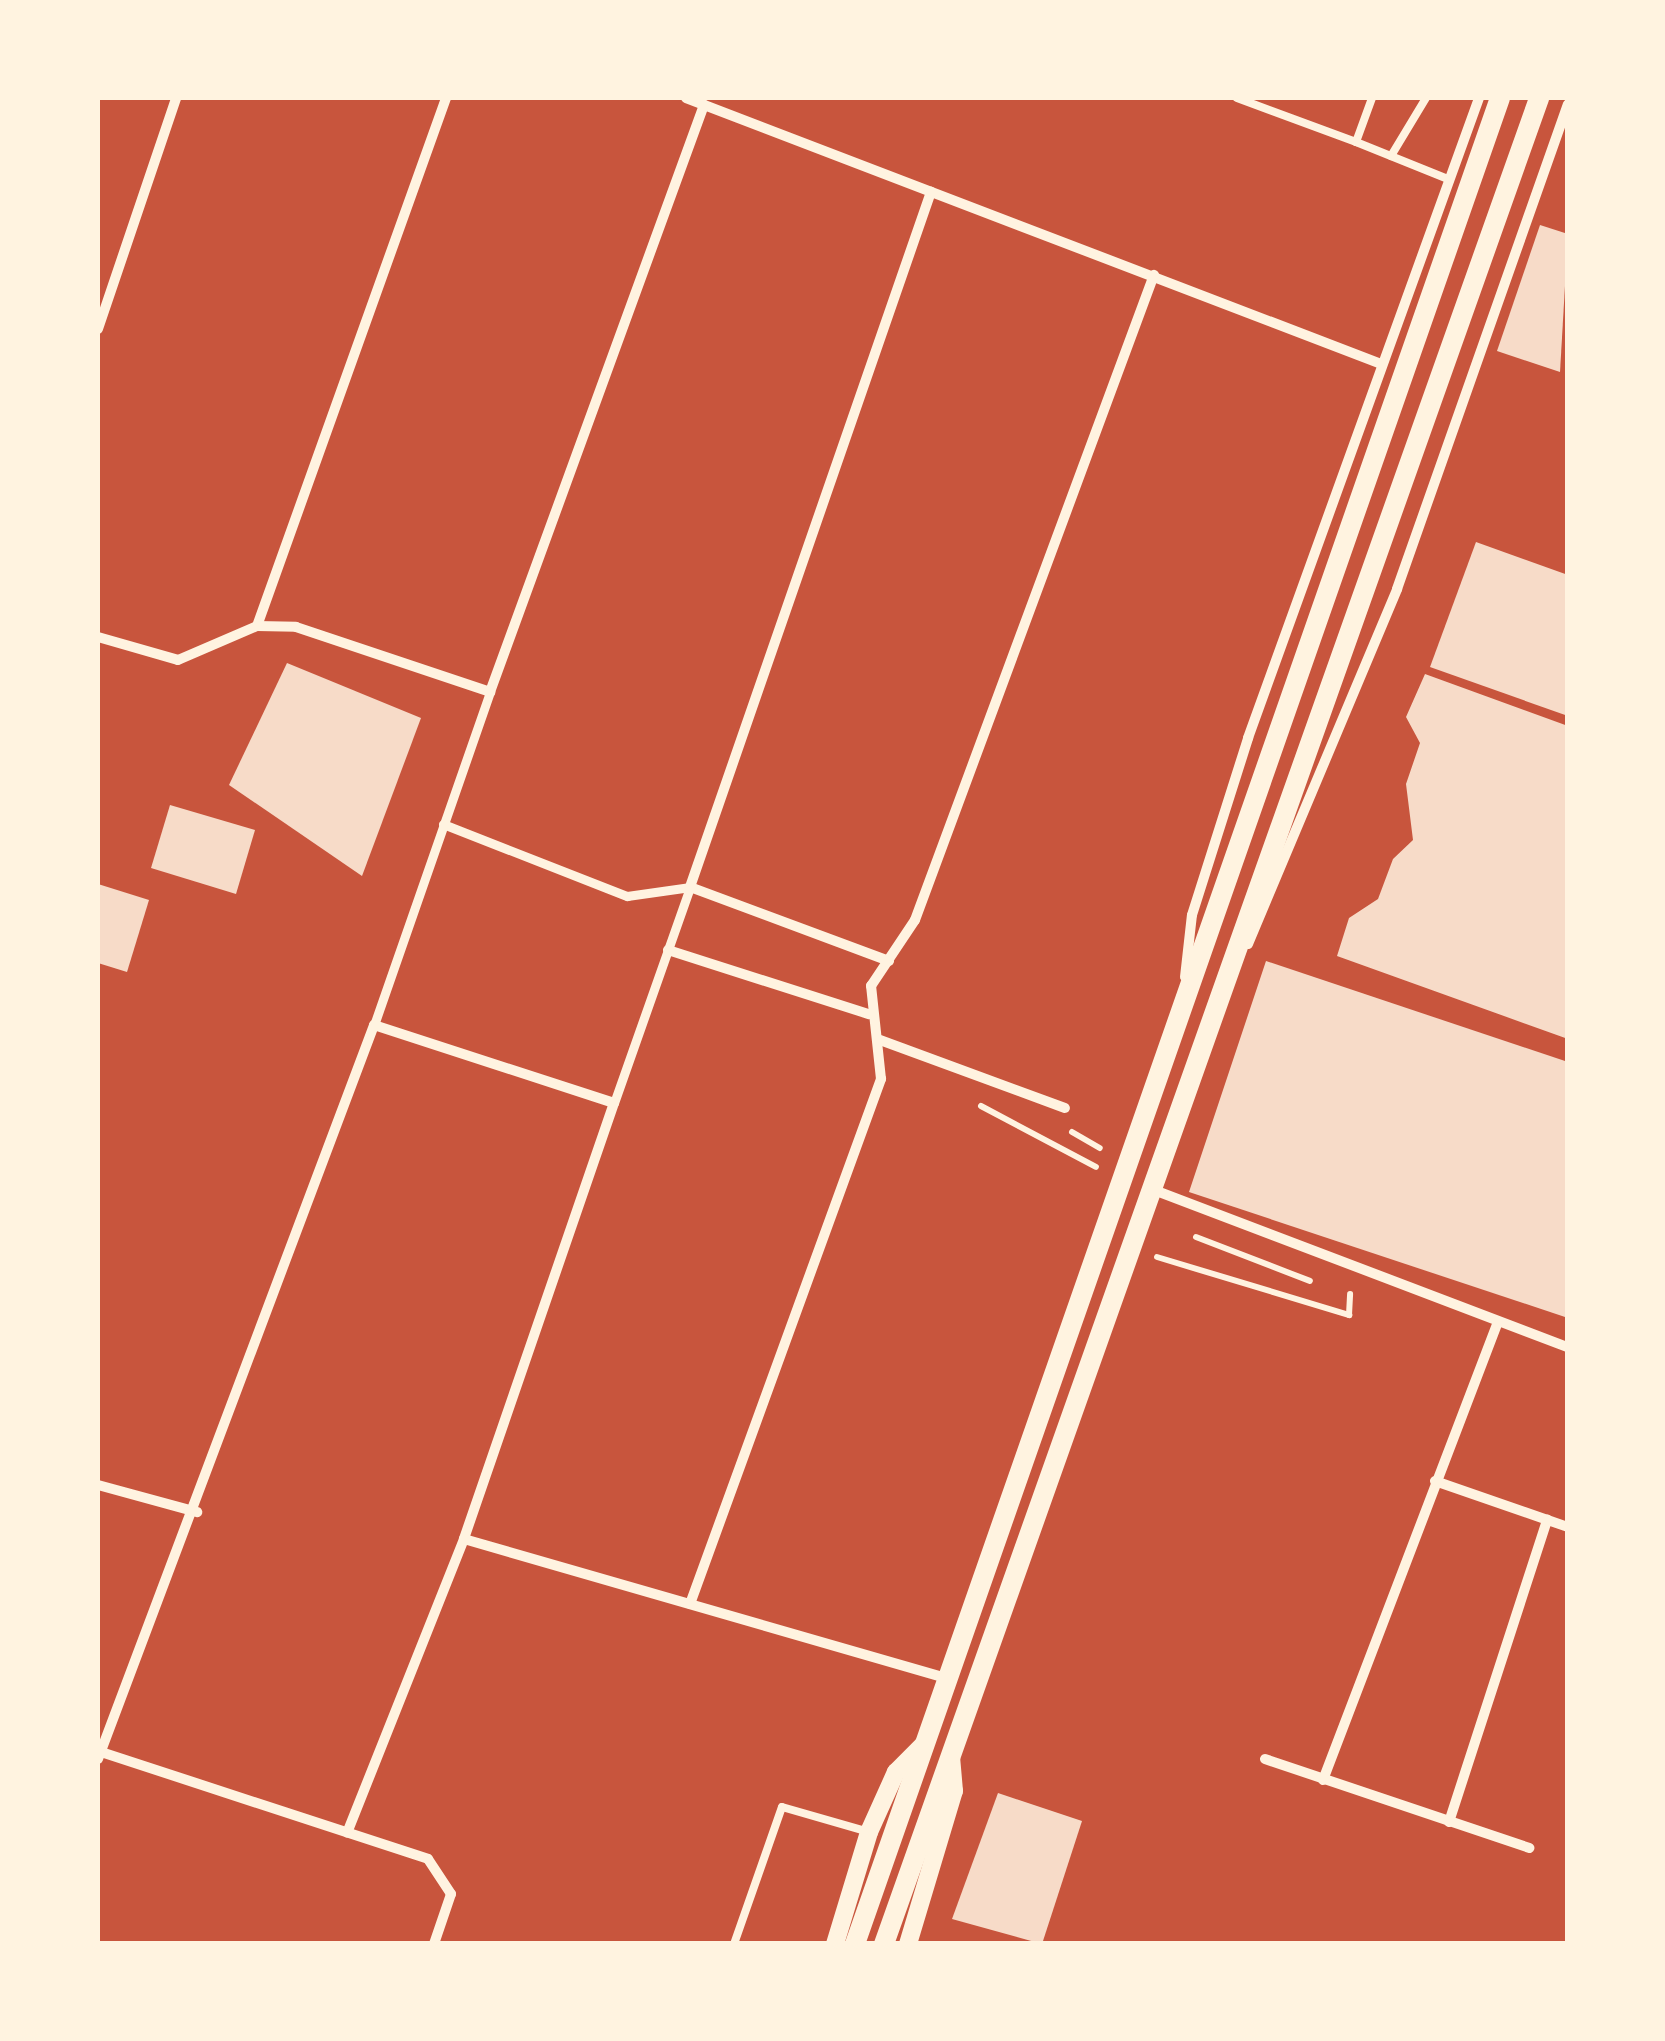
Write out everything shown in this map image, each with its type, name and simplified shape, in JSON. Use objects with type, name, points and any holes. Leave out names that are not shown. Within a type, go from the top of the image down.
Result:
[{"type":"main road","points":[[855,1944],[1500,98]]},
{"type":"main road","points":[[884,1944],[1154,1190],[1212,1005],[1539,98]]},
{"type":"street","points":[[98,329],[176,98]]},
{"type":"street","points":[[257,626],[446,98]]},
{"type":"street","points":[[686,98],[1381,364]]},
{"type":"street","points":[[1182,1006],[1192,916],[1381,364],[1479,98]]},
{"type":"street","points":[[1212,1005],[1284,873],[1390,606],[1568,104]]},
{"type":"street","points":[[434,1944],[448,1884],[428,1859],[98,1754],[197,1512],[704,105]]},
{"type":"street","points":[[347,1833],[464,1540],[931,192]]},
{"type":"street","points":[[690,1604],[881,1079],[880,1040],[868,1014],[872,986],[916,920],[1154,275]]},
{"type":"street","points":[[98,637],[178,660],[257,626],[296,627],[490,692]]},
{"type":"street","points":[[443,824],[628,896],[690,887],[890,961]]},
{"type":"street","points":[[668,950],[868,1014]]},
{"type":"street","points":[[374,1025],[614,1103]]},
{"type":"street","points":[[880,1040],[1064,1108]]},
{"type":"street","points":[[1154,1190],[1568,1346]]},
{"type":"street","points":[[1323,1780],[1498,1321]]},
{"type":"street","points":[[1435,1481],[1568,1527]]},
{"type":"street","points":[[98,1486],[197,1512]]},
{"type":"street","points":[[1449,1822],[1548,1520]]},
{"type":"street","points":[[464,1540],[946,1678]]},
{"type":"street","points":[[835,1944],[869,1832],[896,1772],[924,1745]]},
{"type":"street","points":[[908,1944],[954,1791],[951,1758]]},
{"type":"street","points":[[1264,1759],[1529,1848]]},
{"type":"lane","points":[[1237,98],[1448,178]]},
{"type":"lane","points":[[1356,142],[1372,98]]},
{"type":"lane","points":[[1391,156],[1426,98]]},
{"type":"lane","points":[[734,1944],[782,1807],[869,1832]]},
{"type":"path","points":[[1132,1249],[1349,1315],[1352,1295],[1335,1289]]},
{"type":"path","points":[[1216,1250],[1318,1284]]},
{"type":"building","points":[[1540,225],[1568,234],[1560,372],[1497,351]]},
{"type":"building","points":[[1476,542],[1568,575],[1568,716],[1430,667]]},
{"type":"building","points":[[287,663],[421,718],[362,876],[229,785]]},
{"type":"building","points":[[1425,674],[1568,726],[1568,1039],[1337,956],[1349,918],[1378,899],[1393,859],[1413,840],[1406,784],[1420,743],[1406,717]]},
{"type":"building","points":[[170,805],[255,830],[236,894],[151,868]]},
{"type":"building","points":[[98,884],[149,900],[127,972],[98,963]]},
{"type":"building","points":[[1266,961],[1568,1062],[1568,1318],[1189,1192]]},
{"type":"building","points":[[998,1793],[1082,1821],[1042,1944],[952,1919]]}]
